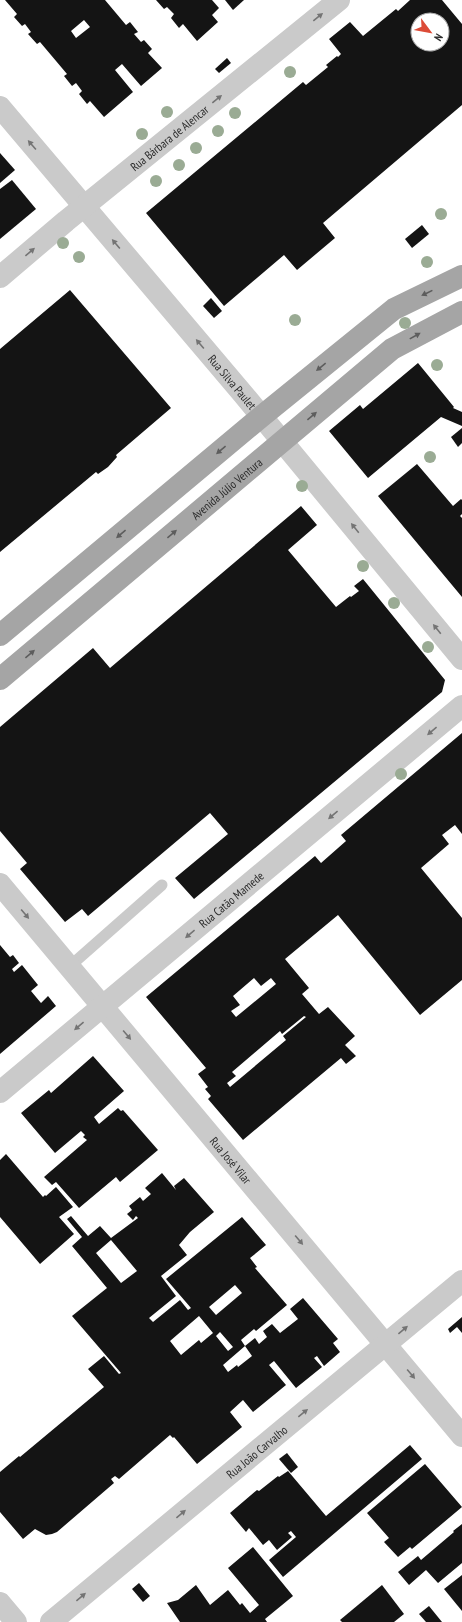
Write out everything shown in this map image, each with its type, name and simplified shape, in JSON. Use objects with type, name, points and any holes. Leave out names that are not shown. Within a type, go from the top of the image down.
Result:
[{"type":"main road","points":[[0,635],[262,416],[394,309],[462,276]]},
{"type":"main road","name":"Avenida Júlio Ventura","points":[[0,679],[392,349],[462,312]]},
{"type":"street","name":"Rua Bárbara de Alencar","points":[[0,277],[339,0]]},
{"type":"street","name":"Rua Silva Paulet","points":[[0,107],[283,441],[462,659]]},
{"type":"street","name":"Rua Catão Mamede","points":[[0,1092],[462,706]]},
{"type":"street","name":"Rua José Vilar","points":[[0,884],[462,1436]]},
{"type":"street","name":"Rua João Carvalho","points":[[51,1622],[462,1280]]},
{"type":"street","points":[[0,1603],[16,1622]]},
{"type":"lane","points":[[69,967],[162,885]]},
{"type":"building","points":[[5,0],[105,0],[126,25],[130,22],[138,32],[134,34],[141,42],[144,40],[152,49],[148,53],[162,68],[141,86],[122,64],[115,70],[133,92],[104,117],[90,101],[87,104],[79,94],[82,91],[76,83],[72,86],[64,76],[67,74],[40,42],[37,44],[28,34],[31,32],[25,24],[22,26],[14,17],[17,14]],"holes":[[[84,20],[90,27],[76,38],[71,31]]]},
{"type":"building","points":[[156,0],[212,0],[219,8],[212,15],[218,22],[197,41],[183,24],[179,28],[171,18],[174,14],[167,7],[164,9]]},
{"type":"building","points":[[225,0],[244,0],[233,10]]},
{"type":"building","points":[[410,0],[442,0],[462,24],[462,105],[323,223],[335,238],[297,270],[284,255],[224,306],[146,213],[303,82],[306,85],[328,67],[326,65],[341,54],[329,39],[350,22],[363,36],[396,9],[398,11]]},
{"type":"building","points":[[227,58],[231,63],[219,73],[215,69]]},
{"type":"building","points":[[0,153],[15,170],[0,183]]},
{"type":"building","points":[[12,180],[36,209],[0,239],[0,189]]},
{"type":"building","points":[[422,225],[429,234],[412,248],[405,239]]},
{"type":"building","points":[[70,290],[171,408],[116,455],[117,457],[108,467],[98,474],[96,472],[0,552],[0,349]]},
{"type":"building","points":[[211,298],[222,311],[214,318],[203,306]]},
{"type":"building","points":[[418,363],[454,407],[453,408],[462,412],[462,426],[441,417],[368,478],[329,431],[360,405],[363,409]]},
{"type":"building","points":[[462,428],[462,443],[458,447],[451,437]]},
{"type":"building","points":[[417,464],[453,506],[461,499],[462,500],[462,514],[460,516],[462,518],[462,597],[378,496]]},
{"type":"building","points":[[301,506],[317,525],[288,550],[336,607],[359,591],[354,586],[363,579],[445,680],[442,692],[194,899],[175,878],[228,834],[210,813],[88,916],[82,909],[65,922],[20,869],[27,863],[0,831],[0,727],[93,648],[110,668]]},
{"type":"building","points":[[462,733],[462,834],[455,825],[442,835],[449,844],[421,868],[462,918],[462,980],[420,1015],[338,915],[285,959],[309,988],[302,994],[319,1014],[328,1007],[355,1036],[345,1045],[356,1056],[346,1064],[341,1058],[243,1140],[208,1099],[211,1096],[205,1089],[208,1087],[198,1074],[206,1068],[146,997],[315,856],[321,863],[346,841],[341,835]],"holes":[[[254,978],[261,986],[271,978],[276,984],[236,1017],[231,1011],[240,1005],[233,996]],[[304,1016],[306,1017],[283,1036],[286,1040],[230,1087],[227,1083],[236,1076],[232,1072],[280,1031],[282,1034]]]},
{"type":"building","points":[[0,945],[10,957],[13,955],[19,963],[12,969],[14,972],[22,965],[38,985],[31,991],[41,1003],[48,996],[56,1006],[0,1054]]},
{"type":"building","points":[[93,1056],[124,1091],[94,1117],[99,1124],[118,1108],[121,1111],[123,1110],[158,1150],[120,1182],[116,1177],[79,1208],[56,1182],[52,1185],[44,1177],[87,1140],[83,1137],[85,1135],[81,1131],[55,1153],[21,1113],[49,1090],[51,1093]]},
{"type":"building","points":[[6,1154],[43,1197],[56,1187],[73,1207],[59,1217],[74,1234],[40,1264],[0,1217],[0,1160]]},
{"type":"building","points":[[162,1173],[176,1190],[174,1186],[184,1178],[214,1212],[190,1232],[179,1245],[187,1255],[161,1276],[176,1296],[149,1318],[153,1322],[180,1300],[188,1310],[191,1308],[166,1279],[242,1217],[266,1245],[250,1258],[257,1267],[255,1268],[287,1305],[256,1331],[254,1329],[241,1340],[245,1346],[255,1338],[259,1344],[267,1337],[263,1331],[272,1324],[280,1333],[298,1319],[290,1309],[303,1298],[338,1339],[333,1343],[340,1352],[324,1366],[317,1356],[314,1358],[322,1367],[296,1388],[274,1361],[269,1365],[286,1385],[253,1412],[243,1400],[230,1412],[242,1427],[197,1464],[174,1437],[173,1438],[170,1435],[119,1479],[115,1476],[111,1479],[114,1483],[57,1532],[46,1535],[35,1529],[23,1539],[0,1512],[0,1472],[104,1387],[88,1369],[104,1356],[119,1374],[121,1373],[72,1316],[107,1288],[72,1246],[82,1237],[67,1219],[71,1216],[88,1236],[100,1226],[111,1238],[138,1218],[136,1216],[133,1220],[127,1214],[132,1210],[129,1206],[140,1197],[143,1201],[151,1194],[145,1188]],"holes":[[[111,1240],[137,1271],[121,1283],[96,1253]],[[235,1285],[242,1293],[216,1315],[209,1307]],[[199,1316],[213,1333],[201,1343],[199,1340],[181,1355],[170,1341]],[[220,1332],[233,1347],[228,1351],[216,1336]],[[245,1346],[252,1356],[238,1367],[237,1365],[228,1372],[223,1365]]]},
{"type":"building","points":[[462,1317],[462,1333],[457,1327],[450,1333],[448,1329]]},
{"type":"building","points":[[410,1445],[422,1459],[283,1577],[269,1560],[296,1537],[291,1531],[288,1533],[292,1537],[277,1550],[269,1540],[263,1545],[249,1528],[246,1532],[230,1513],[257,1490],[259,1491],[278,1476],[279,1477],[288,1471],[326,1516]]},
{"type":"building","points":[[287,1453],[298,1467],[291,1473],[279,1459]]},
{"type":"building","points":[[425,1464],[462,1507],[412,1549],[410,1547],[398,1557],[384,1542],[389,1538],[367,1513]]},
{"type":"building","points":[[462,1524],[462,1563],[438,1583],[426,1570],[409,1585],[398,1572],[418,1556],[421,1560]]},
{"type":"building","points":[[253,1547],[293,1596],[265,1619],[267,1622],[180,1622],[167,1603],[178,1600],[196,1585],[210,1605],[228,1590],[240,1605],[242,1603],[250,1613],[259,1605],[228,1568]]},
{"type":"building","points":[[462,1575],[462,1611],[444,1589]]},
{"type":"building","points":[[139,1583],[150,1596],[143,1602],[132,1589]]},
{"type":"building","points":[[382,1585],[404,1614],[394,1622],[342,1622],[340,1620]]},
{"type":"building","points":[[429,1606],[442,1622],[426,1622],[419,1614]]}]
